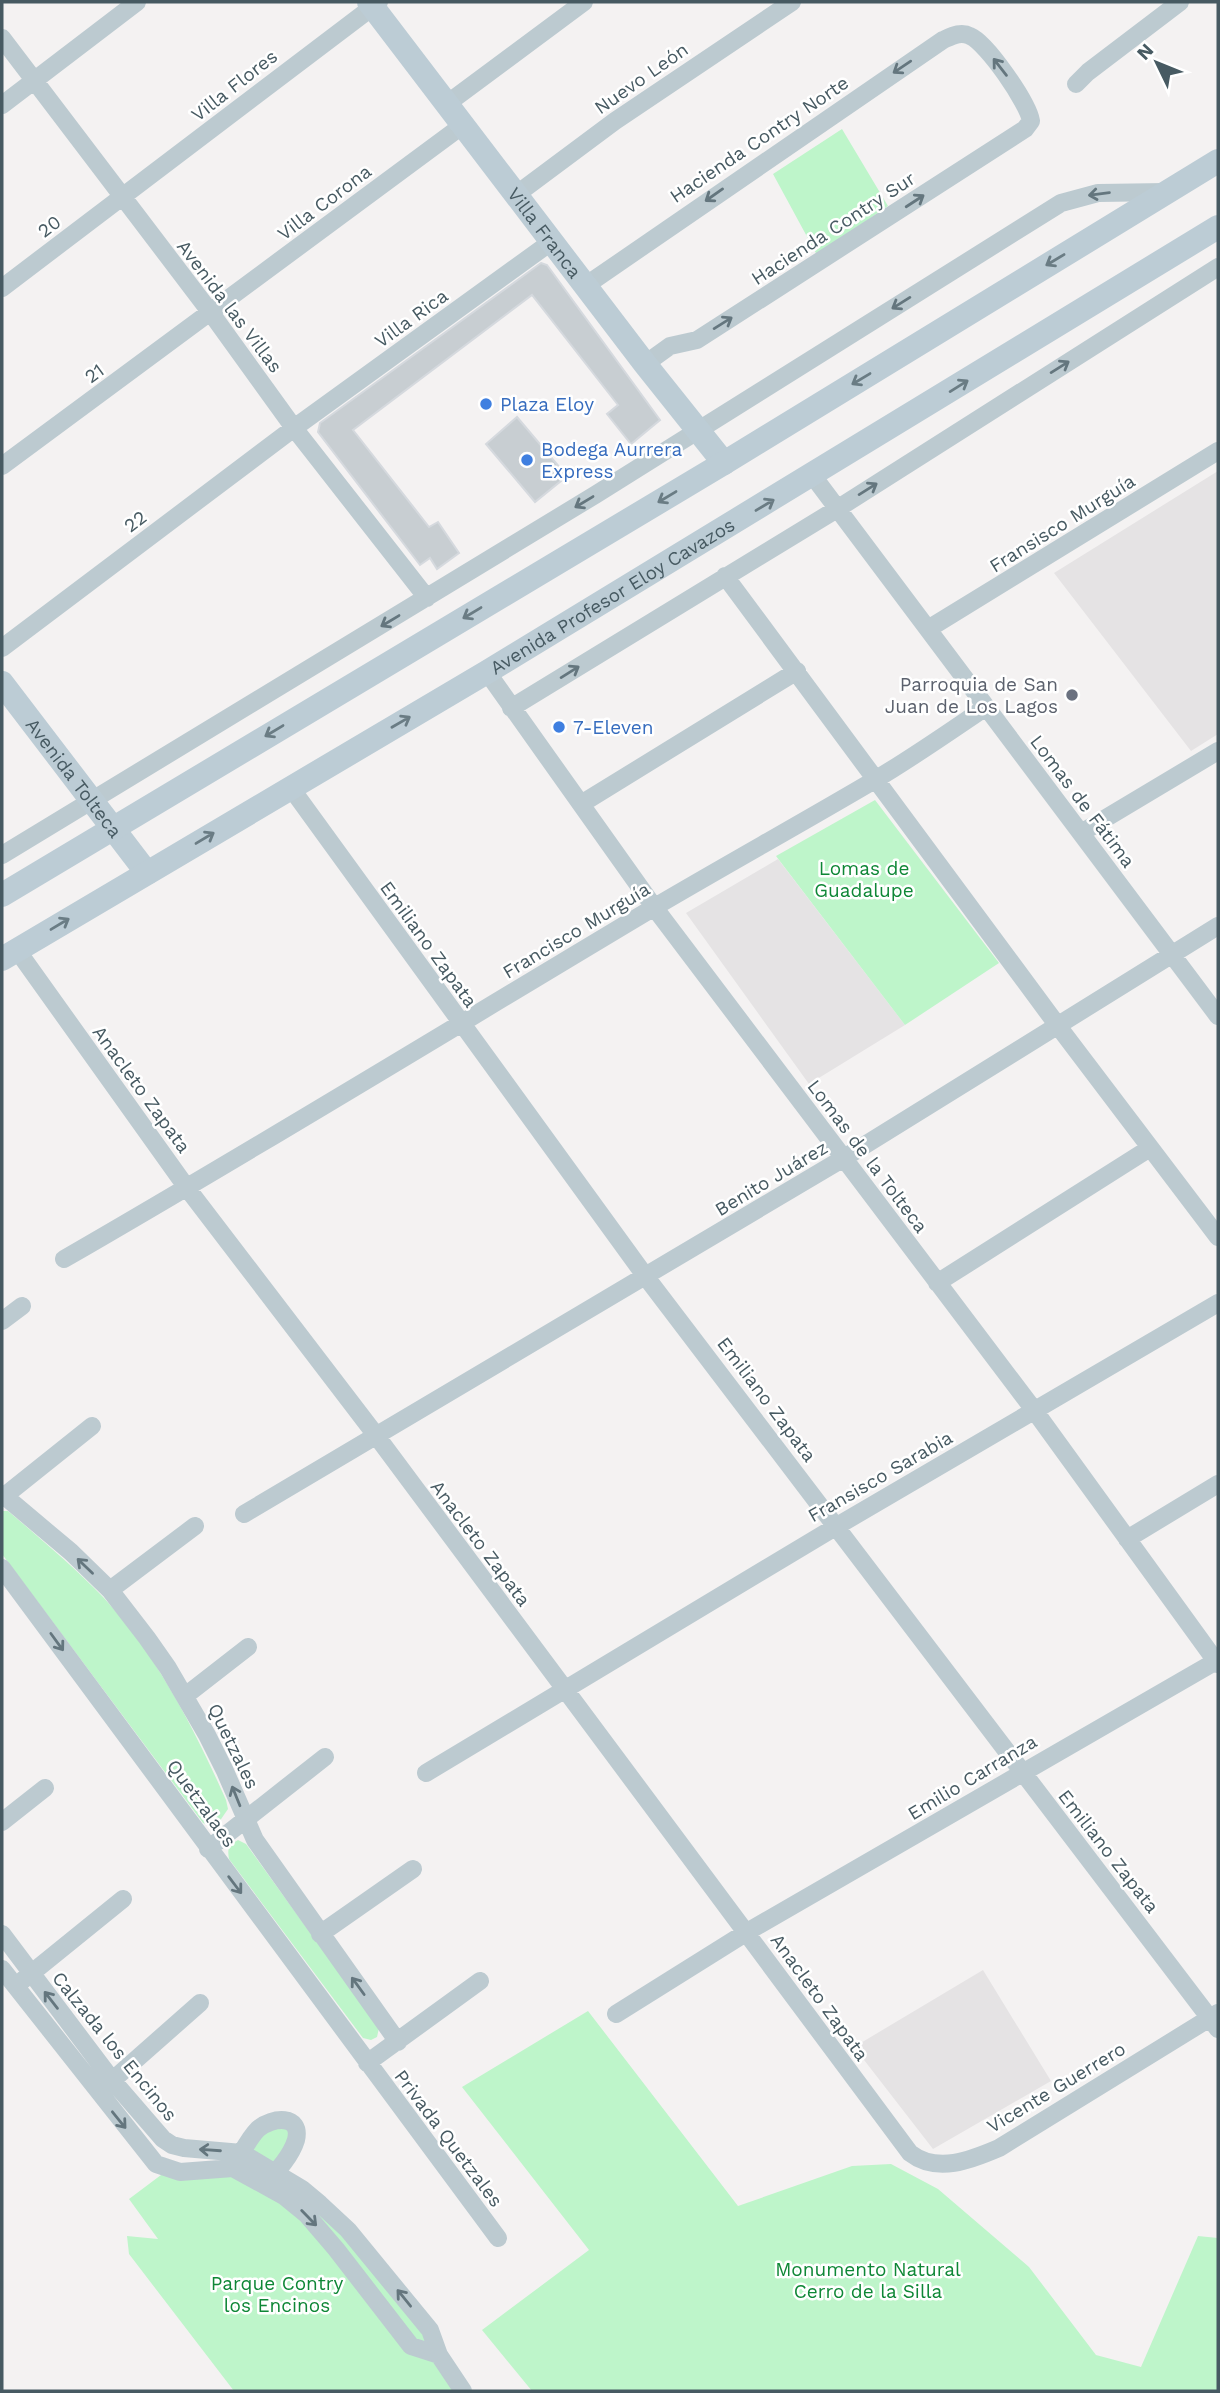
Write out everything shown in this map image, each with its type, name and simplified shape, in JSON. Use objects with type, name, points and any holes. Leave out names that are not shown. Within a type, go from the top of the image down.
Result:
[{"type":"main road","name":"Villa Franca","points":[[373,3],[551,242],[724,463]]},
{"type":"main road","points":[[2,895],[724,463],[1218,161]]},
{"type":"main road","name":"Avenida Profesor Eloy Cavazos","points":[[9,954],[813,476],[1218,227]]},
{"type":"main road","name":"Avenida Tolteca","points":[[2,682],[147,873]]},
{"type":"street","points":[[2,105],[137,2]]},
{"type":"street","points":[[448,103],[584,2]]},
{"type":"street","name":"Nuevo León","points":[[517,194],[615,121],[792,2]]},
{"type":"street","points":[[1076,84],[1180,2]]},
{"type":"street","name":"Villa Flores","points":[[122,198],[373,3]]},
{"type":"street","name":"Hacienda Contry Sur","points":[[645,364],[670,346],[697,340],[1025,129],[1031,121],[1029,111],[1003,70],[980,43],[970,35],[961,34]]},
{"type":"street","name":"Hacienda Contry Norte","points":[[585,286],[853,100],[943,40],[961,34]]},
{"type":"street","name":"Avenida las Villas","points":[[2,38],[211,313],[294,428],[427,598]]},
{"type":"street","name":"Villa Corona","points":[[211,313],[463,125]]},
{"type":"street","points":[[2,856],[698,431],[1061,203],[1098,193],[1167,192]]},
{"type":"street","name":"20","points":[[2,288],[122,198]]},
{"type":"street","name":"Villa Rica","points":[[294,428],[551,242]]},
{"type":"street","points":[[512,708],[837,509],[1218,267]]},
{"type":"street","name":"21","points":[[2,466],[211,313]]},
{"type":"street","name":"22","points":[[2,648],[294,428]]},
{"type":"street","name":"Fransisco Murguía","points":[[928,629],[1218,452]]},
{"type":"street","name":"Lomas de Fátima","points":[[813,476],[1218,1016]]},
{"type":"street","points":[[725,576],[1058,1026],[1218,1237]]},
{"type":"street","points":[[581,804],[797,671]]},
{"type":"street","name":"Lomas de la Tolteca","points":[[487,672],[654,907],[1034,1410],[1217,1662]]},
{"type":"street","name":"Francisco Murguía","points":[[64,1259],[461,1025],[654,907],[876,779],[986,707]]},
{"type":"street","points":[[1082,833],[1218,751]]},
{"type":"street","name":"Emiliano Zapata","points":[[291,788],[646,1277],[1021,1772],[1216,2020]]},
{"type":"street","name":"Benito Juárez","points":[[244,1514],[844,1158],[1058,1026],[1170,953],[1218,926]]},
{"type":"street","name":"Anacleto Zapata","points":[[9,954],[375,1434],[747,1932],[905,2149],[915,2157]]},
{"type":"street","points":[[937,1283],[1150,1148]]},
{"type":"street","name":"Fransisco Sarabia","points":[[426,1773],[564,1688],[1218,1303]]},
{"type":"street","points":[[2,1321],[22,1306]]},
{"type":"street","points":[[3,1496],[92,1426]]},
{"type":"street","points":[[1127,1539],[1218,1484]]},
{"type":"street","name":"Quetzales","points":[[3,1496],[71,1552],[110,1590],[147,1638],[185,1696],[225,1771],[261,1850],[398,2042]]},
{"type":"street","points":[[110,1590],[195,1525]]},
{"type":"street","name":"Quetzalaes","points":[[2,1567],[367,2063]]},
{"type":"street","points":[[185,1696],[248,1647]]},
{"type":"street","name":"Emilio Carranza","points":[[617,2014],[747,1932],[1021,1772],[1217,1662]]},
{"type":"street","points":[[208,1849],[325,1757]]},
{"type":"street","points":[[2,1822],[45,1788]]},
{"type":"street","points":[[320,1934],[413,1869]]},
{"type":"street","points":[[14,1986],[123,1899]]},
{"type":"street","name":"Calzada los Encinos","points":[[2,1934],[112,2080],[163,2139],[172,2145],[237,2161],[270,2178],[302,2189],[348,2230],[430,2330],[439,2355]]},
{"type":"street","points":[[2,1969],[156,2164],[180,2172],[237,2161],[250,2139],[268,2123],[281,2119],[289,2120],[296,2126],[295,2144],[270,2178]]},
{"type":"street","points":[[367,2063],[480,1981]]},
{"type":"street","points":[[98,2093],[200,2003]]},
{"type":"street","name":"Vicente Guerrero","points":[[915,2157],[948,2164],[969,2161],[999,2148],[1216,2020]]},
{"type":"street","name":"Privada Quetzales","points":[[367,2063],[498,2238]]},
{"type":"street","name":"Calzada los Encinos","points":[[270,2178],[306,2214],[343,2258],[411,2346],[439,2355]]},
{"type":"street","points":[[439,2355],[463,2391]]},
{"type":"shaded area","points":[[1218,471],[1218,734],[1191,751],[1054,573]]},
{"type":"shaded area","points":[[778,859],[905,1025],[809,1084],[686,913]]},
{"type":"shaded area","points":[[983,1970],[1051,2081],[933,2149],[854,2047]]},
{"type":"green space","points":[[842,129],[888,206],[817,255],[773,174]]},
{"type":"green space","name":"Lomas de Guadalupe","points":[[875,800],[999,963],[905,1025],[776,856]]},
{"type":"green space","points":[[2,1511],[8,1511],[81,1575],[104,1598],[141,1644],[188,1720],[226,1800],[228,1809],[217,1825],[203,1823],[2,1554]]},
{"type":"green space","points":[[238,1840],[246,1844],[379,2028],[377,2037],[371,2040],[363,2038],[229,1859],[229,1847]]},
{"type":"green space","name":"Monumento Natural Cerro de la Silla","points":[[588,2011],[738,2206],[852,2166],[891,2164],[938,2189],[1029,2267],[1096,2355],[1141,2367],[1198,2236],[1218,2238],[1218,2391],[532,2391],[482,2330],[589,2250],[462,2087]]},
{"type":"green space","name":"Parque Contry los Encinos","points":[[296,2126],[275,2173],[348,2230],[463,2391],[234,2391],[129,2254],[127,2236],[158,2239],[129,2199],[169,2169],[233,2168],[258,2130]]},
{"type":"building","points":[[541,263],[547,265],[660,420],[631,444],[607,414],[618,405],[532,295],[353,430],[429,527],[438,522],[459,553],[437,569],[430,558],[420,565],[318,432],[320,423]]},
{"type":"building","name":"Bodega Aurrera Express","points":[[517,417],[567,476],[535,502],[486,444]]},
{"type":"place","name":"Plaza Eloy","points":[[486,404]]},
{"type":"place","name":"Bodega Aurrera Express","points":[[527,460]]},
{"type":"place","name":"Parroquia de San Juan de Los Lagos","points":[[1072,695]]},
{"type":"place","name":"7-Eleven","points":[[559,727]]}]
